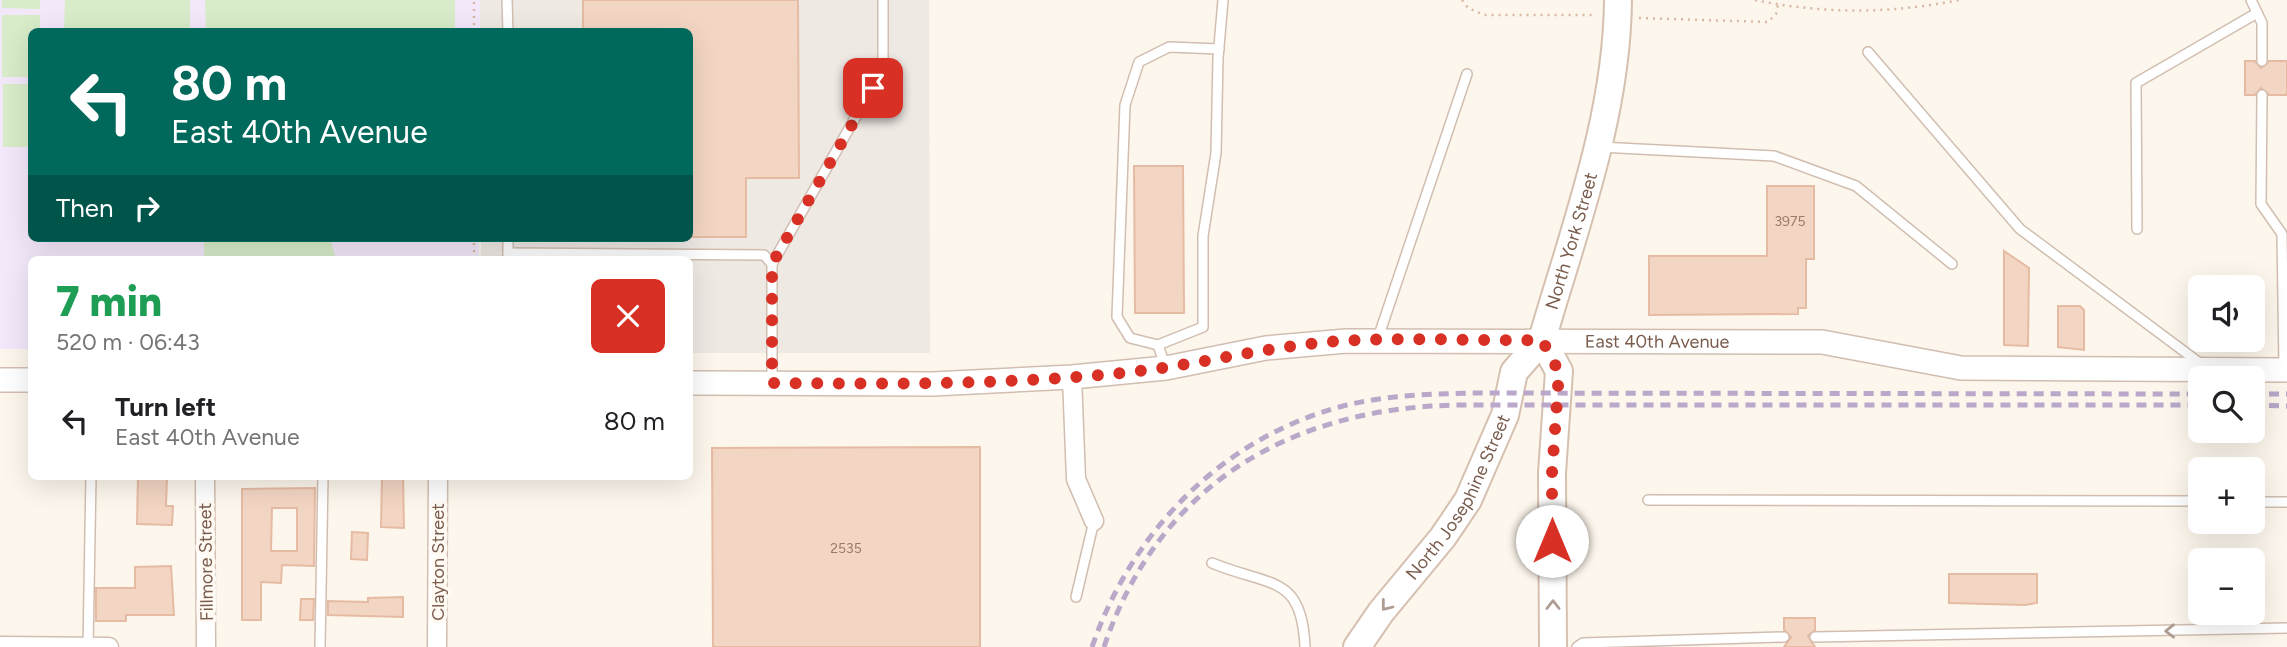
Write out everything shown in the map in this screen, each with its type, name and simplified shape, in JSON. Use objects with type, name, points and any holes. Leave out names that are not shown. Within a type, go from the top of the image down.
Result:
[{"type":"main road","name":"North York Street","points":[[1542,340],[1598,147],[1609,92],[1617,10]]},
{"type":"main road","name":"North Josephine Street","points":[[1357,647],[1381,612],[1443,537],[1468,500],[1505,415],[1514,372],[1542,340]]},
{"type":"main road","points":[[1542,340],[1559,372],[1552,473],[1553,647]]},
{"type":"street","name":"East 40th Avenue","points":[[693,383],[933,384],[1072,377],[1166,368],[1287,346],[1377,341],[1822,342],[1961,368],[2188,369]]},
{"type":"street","name":"East 40th Avenue","points":[[2265,370],[2285,370]]},
{"type":"street","points":[[1072,377],[1076,478],[1094,521]]},
{"type":"street","points":[[0,380],[28,380]]},
{"type":"street","name":"Fillmore Street","points":[[205,480],[206,647]]},
{"type":"street","name":"Clayton Street","points":[[437,647],[438,480]]},
{"type":"street","points":[[0,646],[109,647]]},
{"type":"lane","points":[[507,0],[508,28]]},
{"type":"lane","points":[[772,383],[772,264],[883,69],[883,0]]},
{"type":"lane","points":[[1219,49],[1169,47],[1139,62],[1125,105],[1117,317],[1130,338],[1158,345],[1203,327],[1203,236],[1216,153],[1223,0]]},
{"type":"lane","points":[[2137,229],[2136,83],[2254,5],[2262,23],[2262,61]]},
{"type":"lane","points":[[1868,52],[2020,229],[2204,366]]},
{"type":"lane","points":[[1377,341],[1467,74]]},
{"type":"lane","points":[[2262,95],[2262,204],[2282,234],[2285,370]]},
{"type":"lane","points":[[1598,147],[1774,156],[1856,186],[1952,264]]},
{"type":"lane","points":[[508,256],[765,255],[772,264]]},
{"type":"lane","points":[[1158,345],[1166,368]]},
{"type":"lane","points":[[88,647],[91,480]]},
{"type":"lane","points":[[320,647],[323,480]]},
{"type":"lane","points":[[1648,500],[2188,501]]},
{"type":"lane","points":[[2265,502],[2287,502]]},
{"type":"lane","points":[[1076,597],[1094,521]]},
{"type":"lane","points":[[1212,563],[1287,590],[1297,601],[1304,617],[1305,647]]},
{"type":"lane","points":[[1815,637],[2287,628]]},
{"type":"lane","points":[[1577,647],[1583,643],[1784,637]]},
{"type":"path","points":[[474,0],[474,28]]},
{"type":"path","points":[[1462,0],[1468,8],[1484,15],[1617,10],[1768,22],[1776,14],[1779,5]]},
{"type":"path","points":[[1755,0],[1841,12],[1958,0]]},
{"type":"shaded area","points":[[0,0],[480,0],[480,28],[28,28],[28,242],[479,242],[479,256],[28,256],[28,349],[0,349]]},
{"type":"shaded area","points":[[480,0],[929,0],[930,353],[693,353],[693,256],[481,256],[481,242],[693,242],[693,28],[480,28]]},
{"type":"green space","points":[[2,0],[40,0],[40,9],[2,8]]},
{"type":"green space","points":[[65,0],[190,0],[190,28],[64,28]]},
{"type":"green space","points":[[205,0],[455,0],[455,28],[206,28]]},
{"type":"green space","points":[[2,15],[40,15],[40,28],[28,28],[28,77],[2,77]]},
{"type":"green space","points":[[3,84],[28,84],[28,147],[3,147]]},
{"type":"green space","points":[[204,242],[331,242],[335,256],[204,256]]},
{"type":"building","points":[[583,0],[798,0],[799,178],[746,178],[746,237],[693,237],[693,28],[583,28]]},
{"type":"building","points":[[2245,61],[2255,61],[2261,68],[2269,61],[2287,61],[2287,95],[2269,95],[2261,88],[2255,95],[2245,95]]},
{"type":"building","points":[[1134,166],[1183,166],[1184,313],[1135,313]]},
{"type":"building","points":[[1767,186],[1814,186],[1814,259],[1806,259],[1806,308],[1798,308],[1798,314],[1649,315],[1649,256],[1767,256]]},
{"type":"building","points":[[2004,251],[2029,268],[2028,346],[2004,345]]},
{"type":"building","points":[[2058,306],[2080,306],[2084,310],[2084,350],[2058,347]]},
{"type":"building","points":[[980,447],[980,647],[713,647],[712,448]]},
{"type":"building","points":[[138,480],[167,480],[166,506],[173,506],[172,525],[137,524]]},
{"type":"building","points":[[382,480],[403,480],[404,528],[381,527]]},
{"type":"building","points":[[315,488],[314,566],[282,565],[281,583],[261,582],[261,620],[242,620],[242,489]],"holes":[[[272,508],[297,508],[297,551],[271,551]]]},
{"type":"building","points":[[352,532],[368,533],[367,560],[351,559]]},
{"type":"building","points":[[171,566],[174,615],[126,615],[126,621],[96,621],[96,588],[135,588],[135,567]]},
{"type":"building","points":[[1949,574],[2037,574],[2037,603],[1949,603]]},
{"type":"building","points":[[403,597],[403,617],[328,615],[328,601],[368,602],[368,598]]},
{"type":"building","points":[[301,599],[314,599],[313,620],[300,620]]},
{"type":"building","points":[[1784,618],[1815,618],[1815,630],[1808,636],[1815,647],[1784,647],[1791,637],[1784,630]]},
{"type":"railway","points":[[1092,647],[1109,605],[1131,565],[1157,528],[1187,495],[1221,466],[1258,441],[1299,421],[1359,402],[1392,397],[1475,393],[2188,394]]},
{"type":"railway","points":[[2265,394],[2287,394]]},
{"type":"railway","points":[[1104,647],[1128,590],[1159,540],[1197,499],[1240,465],[1288,439],[1342,421],[1399,409],[1460,405],[2188,405]]},
{"type":"railway","points":[[2265,405],[2287,406]]},
{"type":"route","points":[[873,88],[772,264],[772,383],[933,384],[1072,377],[1166,368],[1266,348],[1321,342],[1542,340],[1559,372],[1552,473],[1552,541]]}]
